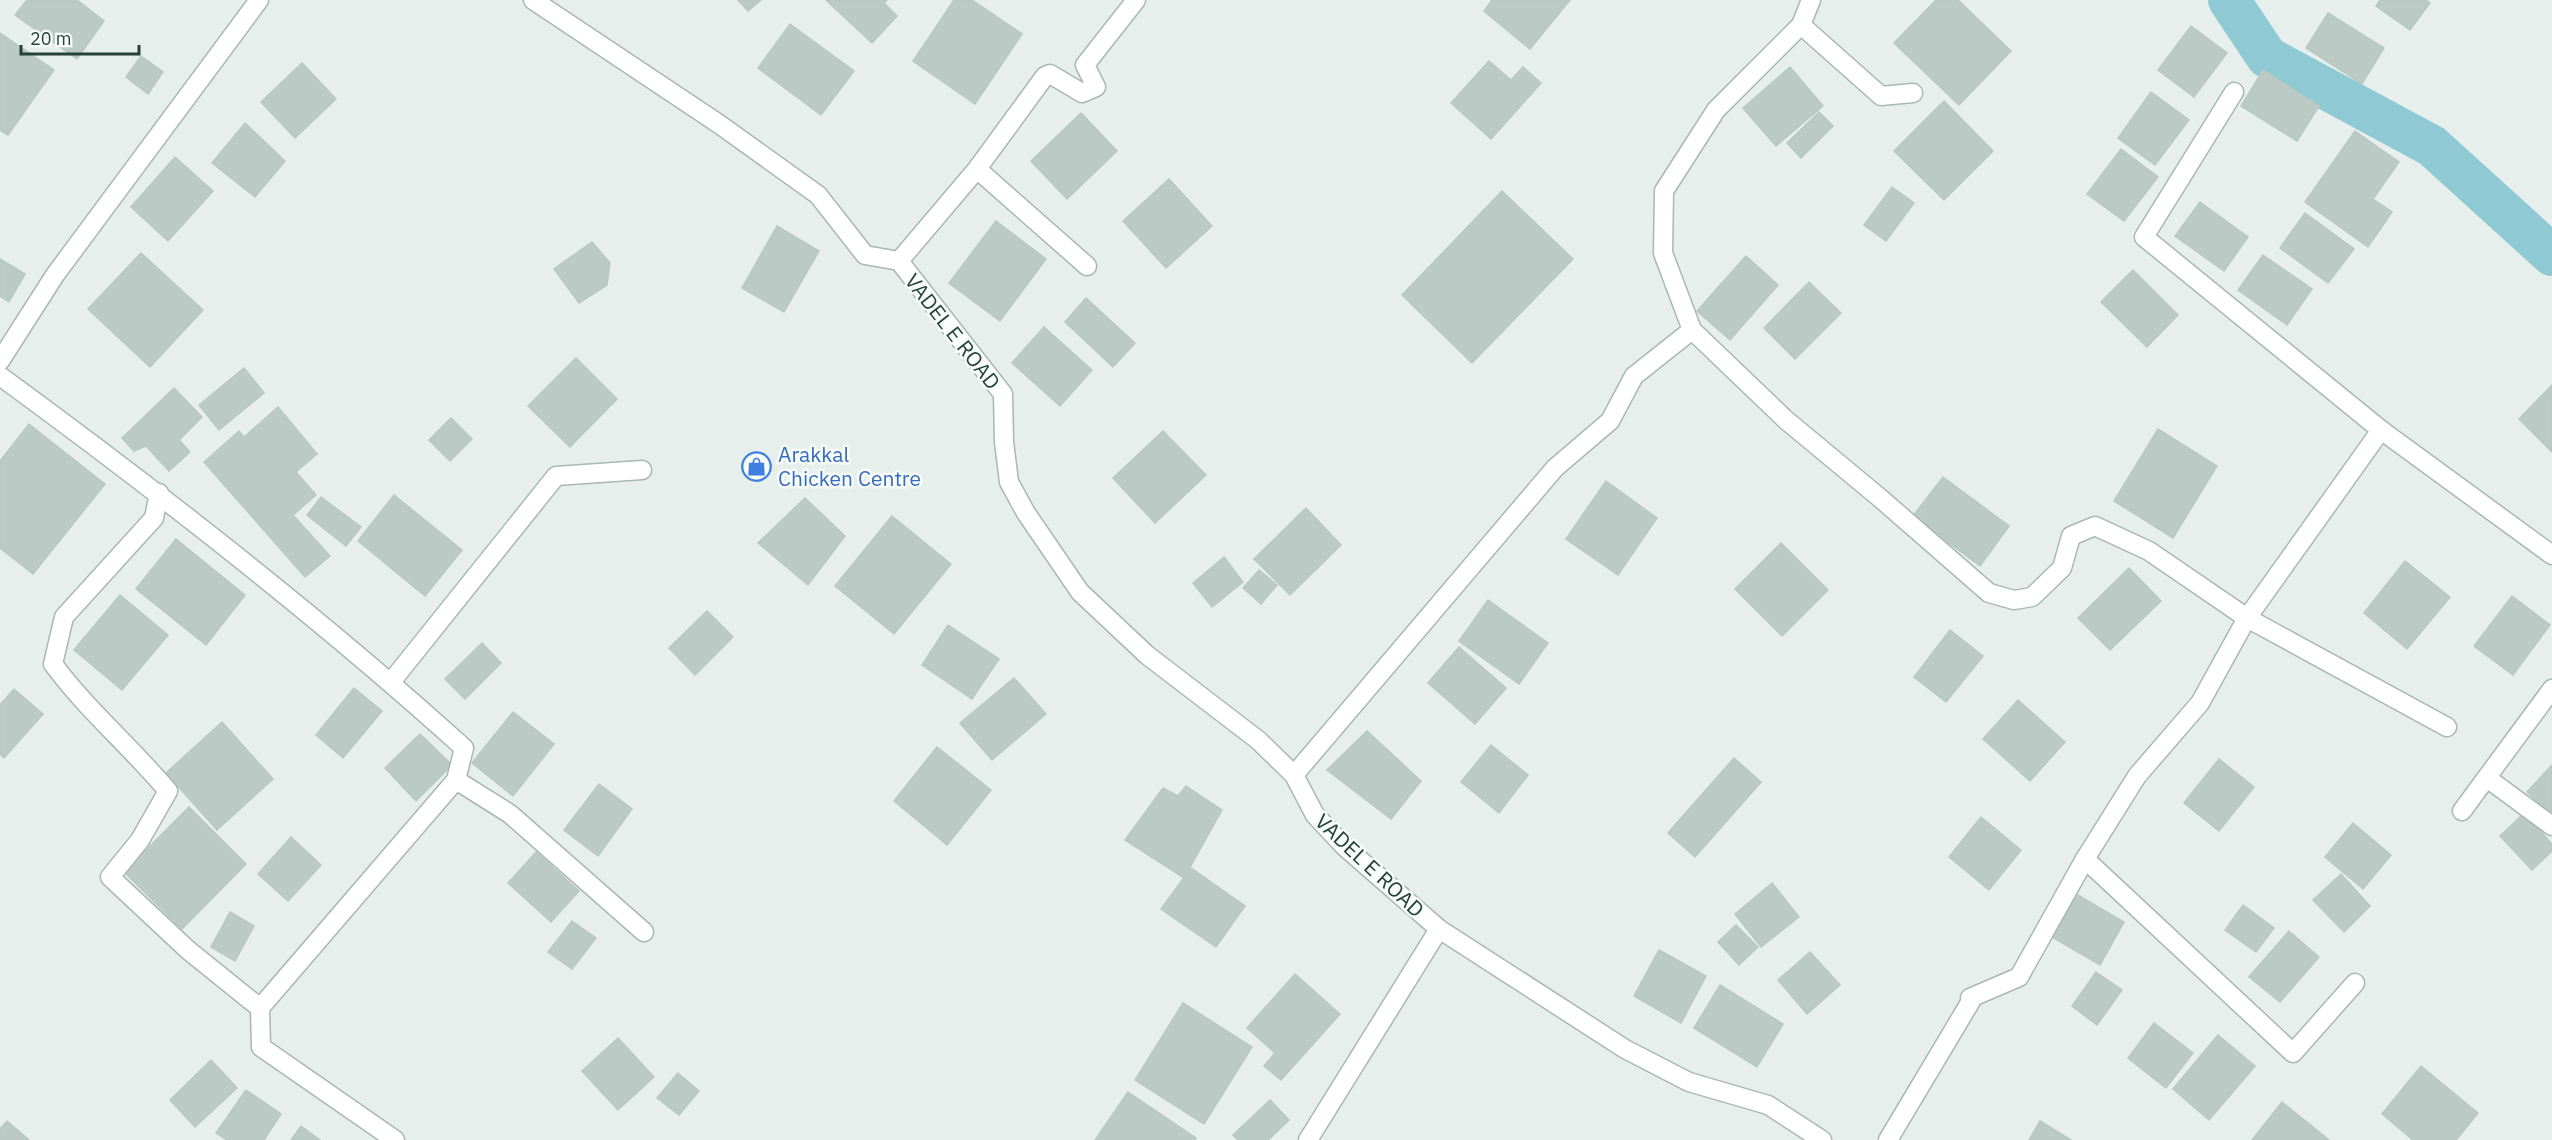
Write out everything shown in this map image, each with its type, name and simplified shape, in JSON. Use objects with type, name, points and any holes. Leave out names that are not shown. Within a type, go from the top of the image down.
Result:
[{"type":"street","points":[[0,361],[55,275],[259,0]]},
{"type":"street","name":"VADEL E ROAD","points":[[533,0],[719,124],[818,195],[865,255],[899,261],[1003,394],[1004,442],[1009,482],[1026,513],[1080,592],[1148,655],[1258,740],[1294,775],[1315,815],[1345,847],[1439,929],[1625,1049],[1689,1082],[1768,1104],[1822,1140]]},
{"type":"street","points":[[899,261],[977,169],[1046,76],[1050,74],[1082,93],[1096,87],[1085,65],[1136,0]]},
{"type":"street","points":[[1811,0],[1802,25],[1716,110],[1664,191],[1663,253],[1692,330],[1786,420],[1989,593],[2014,600],[2032,597],[2062,567],[2071,536],[2095,526],[2149,551],[2247,618],[2447,727]]},
{"type":"street","points":[[1802,25],[1881,96],[1913,93]]},
{"type":"street","points":[[2234,92],[2144,237],[2381,430],[2552,555]]},
{"type":"street","points":[[977,169],[1087,266]]},
{"type":"street","points":[[1294,775],[1555,468],[1610,421],[1634,376],[1692,330]]},
{"type":"street","points":[[0,376],[159,493],[392,682],[464,748],[456,780],[260,1008],[261,1047],[395,1140]]},
{"type":"street","points":[[1888,1140],[1971,1000],[1970,998],[2019,977],[2085,859],[2137,776],[2200,703],[2247,618],[2381,430]]},
{"type":"street","points":[[392,682],[556,476],[642,470]]},
{"type":"street","points":[[159,493],[154,518],[63,617],[53,664],[72,690],[146,765],[168,791],[140,840],[110,877],[188,950],[260,1008]]},
{"type":"street","points":[[2462,811],[2552,688]]},
{"type":"street","points":[[2487,778],[2552,826]]},
{"type":"street","points":[[456,780],[510,814],[644,932]]},
{"type":"street","points":[[2085,859],[2293,1053],[2355,983]]},
{"type":"street","points":[[1308,1140],[1439,929]]},
{"type":"building","points":[[27,0],[77,0],[104,21],[77,59],[15,15]]},
{"type":"building","points":[[738,0],[761,0],[748,11]]},
{"type":"building","points":[[826,0],[887,0],[884,3],[897,16],[872,43]]},
{"type":"building","points":[[954,0],[972,0],[1022,34],[975,104],[913,61]]},
{"type":"building","points":[[1492,0],[1570,0],[1530,49],[1484,11]]},
{"type":"building","points":[[1936,0],[1958,0],[2011,51],[1959,105],[1894,43]]},
{"type":"building","points":[[2380,0],[2426,0],[2430,3],[2410,30],[2376,6]]},
{"type":"building","points":[[2328,13],[2384,48],[2362,84],[2306,48]]},
{"type":"building","points":[[790,24],[854,71],[821,115],[758,68]]},
{"type":"building","points":[[2191,26],[2227,53],[2194,97],[2158,70]]},
{"type":"building","points":[[0,33],[54,70],[8,135],[0,130]]},
{"type":"building","points":[[141,56],[163,72],[148,94],[126,77]]},
{"type":"building","points":[[1489,61],[1511,80],[1523,67],[1541,83],[1491,139],[1451,103]]},
{"type":"building","points":[[302,63],[336,99],[295,138],[261,102]]},
{"type":"building","points":[[1790,67],[1823,106],[1776,146],[1743,108]]},
{"type":"building","points":[[2263,70],[2319,106],[2297,141],[2241,106]]},
{"type":"building","points":[[2151,92],[2189,120],[2155,165],[2118,138]]},
{"type":"building","points":[[1944,101],[1993,151],[1944,200],[1894,151]]},
{"type":"building","points":[[1819,112],[1833,126],[1801,158],[1787,143]]},
{"type":"building","points":[[1081,113],[1117,151],[1067,199],[1031,161]]},
{"type":"building","points":[[245,123],[285,161],[255,197],[212,163]]},
{"type":"building","points":[[2355,131],[2399,162],[2373,199],[2392,212],[2368,247],[2305,202]]},
{"type":"building","points":[[2121,149],[2158,177],[2124,221],[2087,194]]},
{"type":"building","points":[[175,157],[213,191],[168,241],[131,207]]},
{"type":"building","points":[[1169,179],[1212,226],[1166,268],[1123,221]]},
{"type":"building","points":[[1892,187],[1914,203],[1886,241],[1864,225]]},
{"type":"building","points":[[1502,191],[1573,259],[1472,363],[1402,295]]},
{"type":"building","points":[[2200,202],[2248,237],[2224,271],[2175,236]]},
{"type":"building","points":[[2305,213],[2354,249],[2328,283],[2280,248]]},
{"type":"building","points":[[996,221],[1046,259],[1000,321],[949,283]]},
{"type":"building","points":[[777,226],[819,251],[784,312],[742,288]]},
{"type":"building","points":[[592,242],[610,263],[607,285],[579,303],[554,269]]},
{"type":"building","points":[[141,253],[203,310],[150,367],[88,309]]},
{"type":"building","points":[[2263,255],[2312,289],[2287,325],[2238,290]]},
{"type":"building","points":[[1746,256],[1778,285],[1730,340],[1697,311]]},
{"type":"building","points":[[0,259],[25,274],[9,302],[0,296]]},
{"type":"building","points":[[2133,270],[2178,315],[2147,347],[2101,302]]},
{"type":"building","points":[[1809,282],[1841,313],[1795,359],[1764,328]]},
{"type":"building","points":[[1086,298],[1135,343],[1113,367],[1065,322]]},
{"type":"building","points":[[1044,327],[1092,370],[1060,406],[1012,363]]},
{"type":"building","points":[[576,358],[617,399],[570,447],[528,406]]},
{"type":"building","points":[[244,368],[264,393],[219,430],[199,405]]},
{"type":"building","points":[[2552,385],[2552,452],[2519,419]]},
{"type":"building","points":[[174,388],[202,417],[179,440],[190,452],[169,471],[146,446],[134,451],[122,438]]},
{"type":"building","points":[[278,407],[317,454],[296,472],[316,495],[293,515],[330,556],[305,577],[204,462],[239,431],[244,437]]},
{"type":"building","points":[[451,418],[472,439],[450,461],[429,440]]},
{"type":"building","points":[[29,424],[105,484],[33,574],[0,548],[0,461]]},
{"type":"building","points":[[2158,429],[2217,466],[2173,538],[2114,501]]},
{"type":"building","points":[[1163,431],[1206,475],[1155,523],[1113,478]]},
{"type":"building","points":[[1943,477],[2009,526],[1980,566],[1913,516]]},
{"type":"building","points":[[1606,481],[1657,518],[1618,575],[1566,539]]},
{"type":"building","points":[[394,495],[462,550],[425,596],[358,541]]},
{"type":"building","points":[[321,497],[361,527],[346,546],[307,515]]},
{"type":"building","points":[[805,498],[845,536],[808,585],[758,543]]},
{"type":"building","points":[[1306,508],[1341,545],[1290,595],[1254,559]]},
{"type":"building","points":[[892,516],[951,564],[894,634],[835,586]]},
{"type":"building","points":[[176,539],[245,595],[206,645],[136,589]]},
{"type":"building","points":[[1781,543],[1828,590],[1782,636],[1735,589]]},
{"type":"building","points":[[1224,557],[1243,582],[1212,607],[1193,583]]},
{"type":"building","points":[[2405,561],[2450,597],[2407,649],[2364,613]]},
{"type":"building","points":[[2129,568],[2161,601],[2110,650],[2078,618]]},
{"type":"building","points":[[1259,570],[1277,585],[1261,604],[1243,588]]},
{"type":"building","points":[[120,595],[168,635],[122,690],[74,650]]},
{"type":"building","points":[[2512,596],[2550,625],[2513,675],[2474,646]]},
{"type":"building","points":[[1488,600],[1548,643],[1519,684],[1459,641]]},
{"type":"building","points":[[707,611],[733,637],[695,675],[669,648]]},
{"type":"building","points":[[948,625],[999,659],[972,699],[922,665]]},
{"type":"building","points":[[1950,630],[1983,656],[1946,702],[1914,677]]},
{"type":"building","points":[[482,643],[501,663],[465,699],[445,679]]},
{"type":"building","points":[[1459,647],[1506,688],[1475,724],[1428,683]]},
{"type":"building","points":[[1014,678],[1046,714],[992,760],[960,723]]},
{"type":"building","points":[[354,688],[382,711],[343,758],[316,735]]},
{"type":"building","points":[[14,689],[43,714],[4,758],[0,754],[0,705]]},
{"type":"building","points":[[2018,700],[2065,742],[2030,781],[1983,739]]},
{"type":"building","points":[[513,712],[554,744],[513,796],[472,763]]},
{"type":"building","points":[[222,722],[273,779],[217,830],[166,773]]},
{"type":"building","points":[[1367,731],[1421,781],[1391,819],[1327,770]]},
{"type":"building","points":[[420,734],[452,765],[416,801],[385,768]]},
{"type":"building","points":[[1491,745],[1528,775],[1499,813],[1461,782]]},
{"type":"building","points":[[937,747],[991,790],[947,845],[894,801]]},
{"type":"building","points":[[1734,758],[1761,782],[1695,857],[1668,833]]},
{"type":"building","points":[[2219,759],[2254,787],[2219,831],[2184,803]]},
{"type":"building","points":[[2552,765],[2552,815],[2527,792]]},
{"type":"building","points":[[599,784],[632,809],[598,856],[564,830]]},
{"type":"building","points":[[1186,786],[1222,810],[1184,878],[1125,840],[1163,788],[1178,796]]},
{"type":"building","points":[[189,807],[246,864],[182,929],[124,872]]},
{"type":"building","points":[[2524,813],[2552,844],[2552,851],[2532,870],[2500,836]]},
{"type":"building","points":[[1981,817],[2021,850],[1989,890],[1949,857]]},
{"type":"building","points":[[2353,823],[2391,855],[2363,889],[2325,857]]},
{"type":"building","points":[[291,837],[321,865],[288,901],[258,874]]},
{"type":"building","points":[[536,852],[579,891],[551,922],[508,883]]},
{"type":"building","points":[[1191,868],[1245,906],[1216,947],[1161,909]]},
{"type":"building","points":[[2341,874],[2370,906],[2344,932],[2313,900]]},
{"type":"building","points":[[1772,883],[1799,917],[1761,947],[1735,914]]},
{"type":"building","points":[[2069,890],[2124,922],[2100,965],[2045,933]]},
{"type":"building","points":[[2243,905],[2274,928],[2256,952],[2225,930]]},
{"type":"building","points":[[230,912],[254,926],[235,961],[211,947]]},
{"type":"building","points":[[572,921],[596,938],[572,969],[548,952]]},
{"type":"building","points":[[1736,925],[1758,947],[1739,965],[1718,942]]},
{"type":"building","points":[[2289,931],[2319,957],[2280,1002],[2249,977]]},
{"type":"building","points":[[1659,950],[1706,976],[1681,1023],[1634,996]]},
{"type":"building","points":[[1810,952],[1840,985],[1807,1014],[1778,980]]},
{"type":"building","points":[[2096,972],[2122,990],[2097,1025],[2072,1006]]},
{"type":"building","points":[[1295,974],[1340,1014],[1281,1080],[1264,1066],[1275,1053],[1247,1028]]},
{"type":"building","points":[[1720,985],[1783,1024],[1757,1067],[1694,1028]]},
{"type":"building","points":[[1183,1003],[1252,1047],[1204,1124],[1135,1080]]},
{"type":"building","points":[[2154,1023],[2193,1053],[2166,1088],[2128,1058]]},
{"type":"building","points":[[2218,1035],[2255,1066],[2209,1120],[2173,1089]]},
{"type":"building","points":[[618,1038],[654,1077],[618,1110],[582,1071]]},
{"type":"building","points":[[211,1060],[237,1088],[195,1127],[170,1100]]},
{"type":"building","points":[[2421,1066],[2478,1113],[2456,1140],[2413,1140],[2382,1114]]},
{"type":"building","points":[[678,1073],[699,1091],[679,1115],[657,1098]]},
{"type":"building","points":[[246,1090],[281,1114],[264,1140],[227,1140],[216,1133]]},
{"type":"building","points":[[1128,1092],[1196,1138],[1195,1140],[1095,1140]]},
{"type":"building","points":[[1270,1100],[1289,1120],[1268,1140],[1238,1140],[1233,1135]]},
{"type":"building","points":[[2282,1102],[2329,1140],[2252,1140]]},
{"type":"building","points":[[7,1121],[29,1140],[0,1140],[0,1129]]},
{"type":"building","points":[[2040,1121],[2071,1140],[2029,1140]]},
{"type":"building","points":[[301,1126],[320,1140],[291,1140]]},
{"type":"waterway","points":[[2229,0],[2267,57],[2432,146],[2552,255]]},
{"type":"place","name":"Arakkal Chicken Centre","points":[[757,466]]}]
